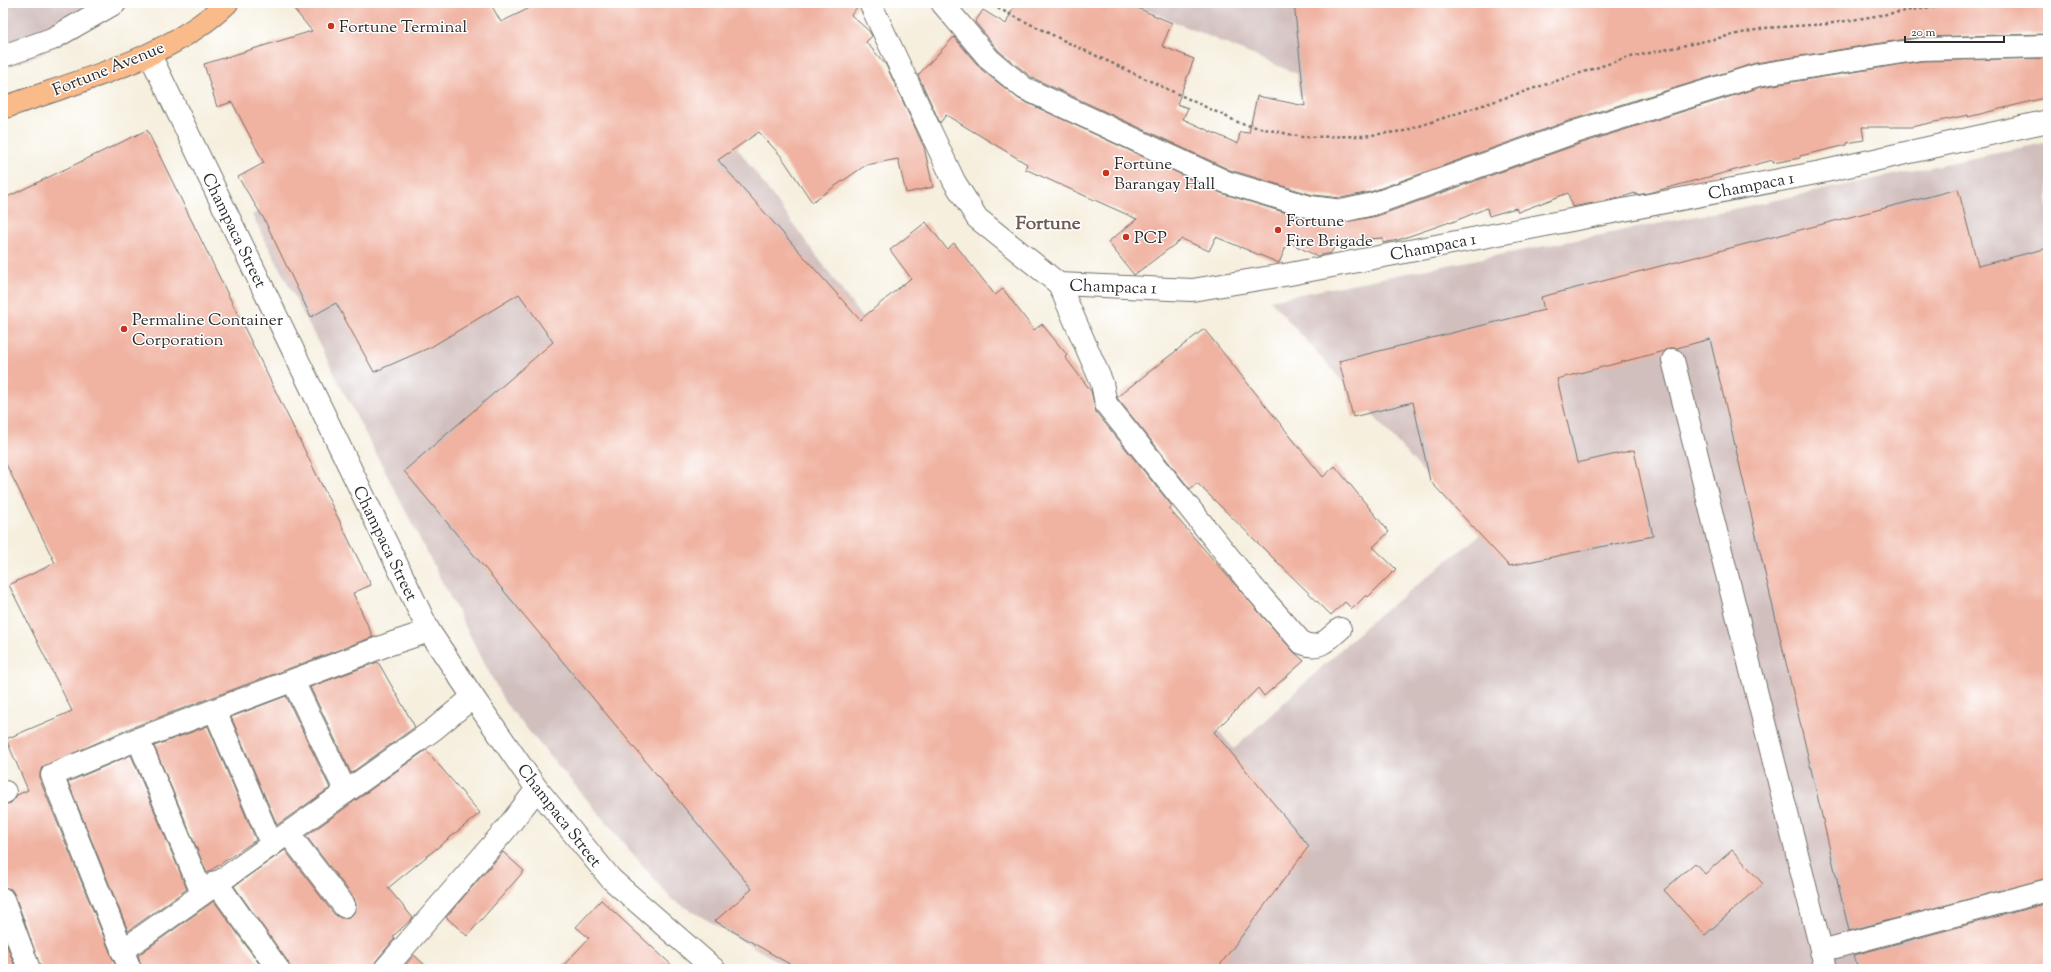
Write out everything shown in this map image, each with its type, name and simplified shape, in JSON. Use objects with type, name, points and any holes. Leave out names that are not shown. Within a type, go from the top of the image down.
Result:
[{"type":"main road","name":"Fortune Avenue","points":[[3,108],[150,55],[186,35],[227,3]]},
{"type":"street","points":[[3,56],[52,39],[115,3]]},
{"type":"street","name":"Champaca 1","points":[[870,3],[954,181],[977,218],[1059,284],[1192,290],[1282,275],[1821,172],[2048,121]]},
{"type":"street","points":[[942,3],[990,60],[1024,88],[1226,182],[1310,207],[1342,211],[1372,204],[1575,132],[1758,76],[1921,49],[2048,46]]},
{"type":"street","name":"Champaca Street","points":[[150,55],[429,631],[472,697],[537,789],[611,879],[714,969]]},
{"type":"street","points":[[1059,284],[1102,383],[1106,404],[1247,580],[1302,643],[1310,646],[1321,645],[1340,630]]},
{"type":"street","points":[[1673,360],[1824,960],[2048,890]]},
{"type":"street","points":[[429,631],[387,645],[138,739],[52,775],[126,960],[209,888],[432,730],[472,697]]},
{"type":"street","points":[[293,681],[346,792]]},
{"type":"street","points":[[215,711],[280,839],[344,906]]},
{"type":"street","points":[[138,739],[209,888],[278,969]]},
{"type":"street","points":[[385,969],[506,829],[537,789]]},
{"type":"street","points":[[3,898],[29,969]]},
{"type":"path","points":[[987,3],[1078,48],[1242,124],[1302,137],[1363,136],[1404,131],[1626,58],[1765,28],[1827,24],[1954,3]]},
{"type":"shaded area","points":[[3,3],[135,3],[40,55],[3,68]]},
{"type":"shaded area","points":[[631,3],[860,315],[1234,749],[1369,623],[1480,535],[1270,300],[1733,209],[2048,142],[2048,969],[791,969],[671,899],[505,703],[252,215]]},
{"type":"shaded area","points":[[1130,3],[1685,3],[1299,96],[1297,74]]},
{"type":"building","points":[[289,3],[490,3],[501,22],[540,3],[858,3],[858,6],[851,15],[869,31],[872,36],[866,42],[886,65],[924,147],[933,187],[906,193],[898,159],[866,165],[812,202],[781,156],[759,132],[718,160],[860,320],[911,278],[890,250],[926,222],[947,249],[954,243],[995,295],[1003,289],[1034,330],[1042,324],[1067,355],[1065,357],[1091,391],[1096,412],[1172,506],[1169,509],[1293,651],[1304,661],[1264,696],[1258,688],[1214,732],[1309,846],[1217,969],[798,969],[715,921],[752,889],[404,471],[553,342],[519,294],[431,347],[374,372],[336,303],[311,317],[264,219],[238,177],[264,163],[232,102],[217,107],[204,64],[312,31]]},
{"type":"building","points":[[1015,3],[1126,3],[1172,23],[1162,46],[1194,59],[1177,104],[1188,108],[1183,119],[1238,144],[1240,132],[1249,133],[1257,96],[1305,106],[1294,3],[2048,3],[2048,34],[1919,37],[1756,63],[1571,120],[1370,192],[1341,198],[1313,195],[1230,170],[1031,77],[999,51],[975,22],[983,10],[1006,24]]},
{"type":"building","points":[[954,37],[982,70],[1019,99],[1221,193],[1306,219],[1340,223],[1377,216],[1579,144],[1761,87],[1922,61],[2048,58],[2048,97],[1968,117],[1968,115],[1911,127],[1862,127],[1864,140],[1847,143],[1847,145],[1800,156],[1800,158],[1773,163],[1773,160],[1648,193],[1636,195],[1635,193],[1620,198],[1572,207],[1568,193],[1518,212],[1516,208],[1489,216],[1487,208],[1450,223],[1398,240],[1383,243],[1383,238],[1337,241],[1331,253],[1317,256],[1288,242],[1279,263],[1216,237],[1209,251],[1182,239],[1134,275],[1108,242],[1137,219],[1025,169],[1027,164],[946,115],[940,123],[918,75]]},
{"type":"building","name":"Permaline Container Corporation","points":[[147,130],[371,585],[353,593],[373,637],[133,727],[42,767],[40,780],[117,969],[41,969],[15,895],[11,889],[3,887],[3,805],[11,803],[17,795],[28,790],[6,739],[72,711],[9,585],[55,563],[3,458],[3,199]]},
{"type":"building","points":[[1958,189],[1978,266],[2048,248],[2048,878],[1849,931],[1710,339],[1677,348],[1670,348],[1664,351],[1557,379],[1577,463],[1634,450],[1653,536],[1509,566],[1430,481],[1413,402],[1353,417],[1339,361],[1544,310],[1541,297]]},
{"type":"building","points":[[1204,329],[1323,477],[1335,466],[1389,532],[1373,547],[1396,569],[1368,597],[1366,595],[1352,609],[1345,602],[1331,615],[1197,483],[1190,489],[1118,399],[1117,397]]},
{"type":"building","points":[[378,662],[415,727],[351,773],[310,687]]},
{"type":"building","points":[[286,696],[330,788],[277,825],[231,717]]},
{"type":"building","points":[[208,726],[256,840],[207,873],[154,746]]},
{"type":"building","points":[[426,750],[480,813],[388,888],[413,918],[393,936],[395,938],[376,961],[373,969],[290,969],[288,962],[234,886],[285,850],[334,914],[340,918],[351,916],[356,910],[354,898],[306,836]]},
{"type":"building","points":[[131,755],[187,889],[128,931],[68,782]]},
{"type":"building","points":[[1732,850],[1763,884],[1705,935],[1664,890],[1695,863],[1705,874]]},
{"type":"building","points":[[503,852],[524,871],[467,936],[446,917]]},
{"type":"building","points":[[601,900],[676,969],[560,969],[589,938],[576,927]]},
{"type":"building","points":[[214,901],[263,969],[142,969],[138,955]]},
{"type":"building","points":[[2048,903],[2048,969],[1858,969],[1854,955]]},
{"type":"building","points":[[3,935],[16,969],[3,969]]},
{"type":"building","points":[[414,955],[429,969],[402,969]]},
{"type":"place","name":"Fortune Terminal","points":[[331,26]]},
{"type":"place","name":"Fortune Barangay Hall","points":[[1106,173]]},
{"type":"place","name":"Fortune Fire Brigade","points":[[1278,230]]},
{"type":"place","name":"PCP","points":[[1126,237]]},
{"type":"place","name":"Permaline Container Corporation","points":[[124,329]]},
{"type":"district","name":"Fortune","points":[[1048,222]]}]
